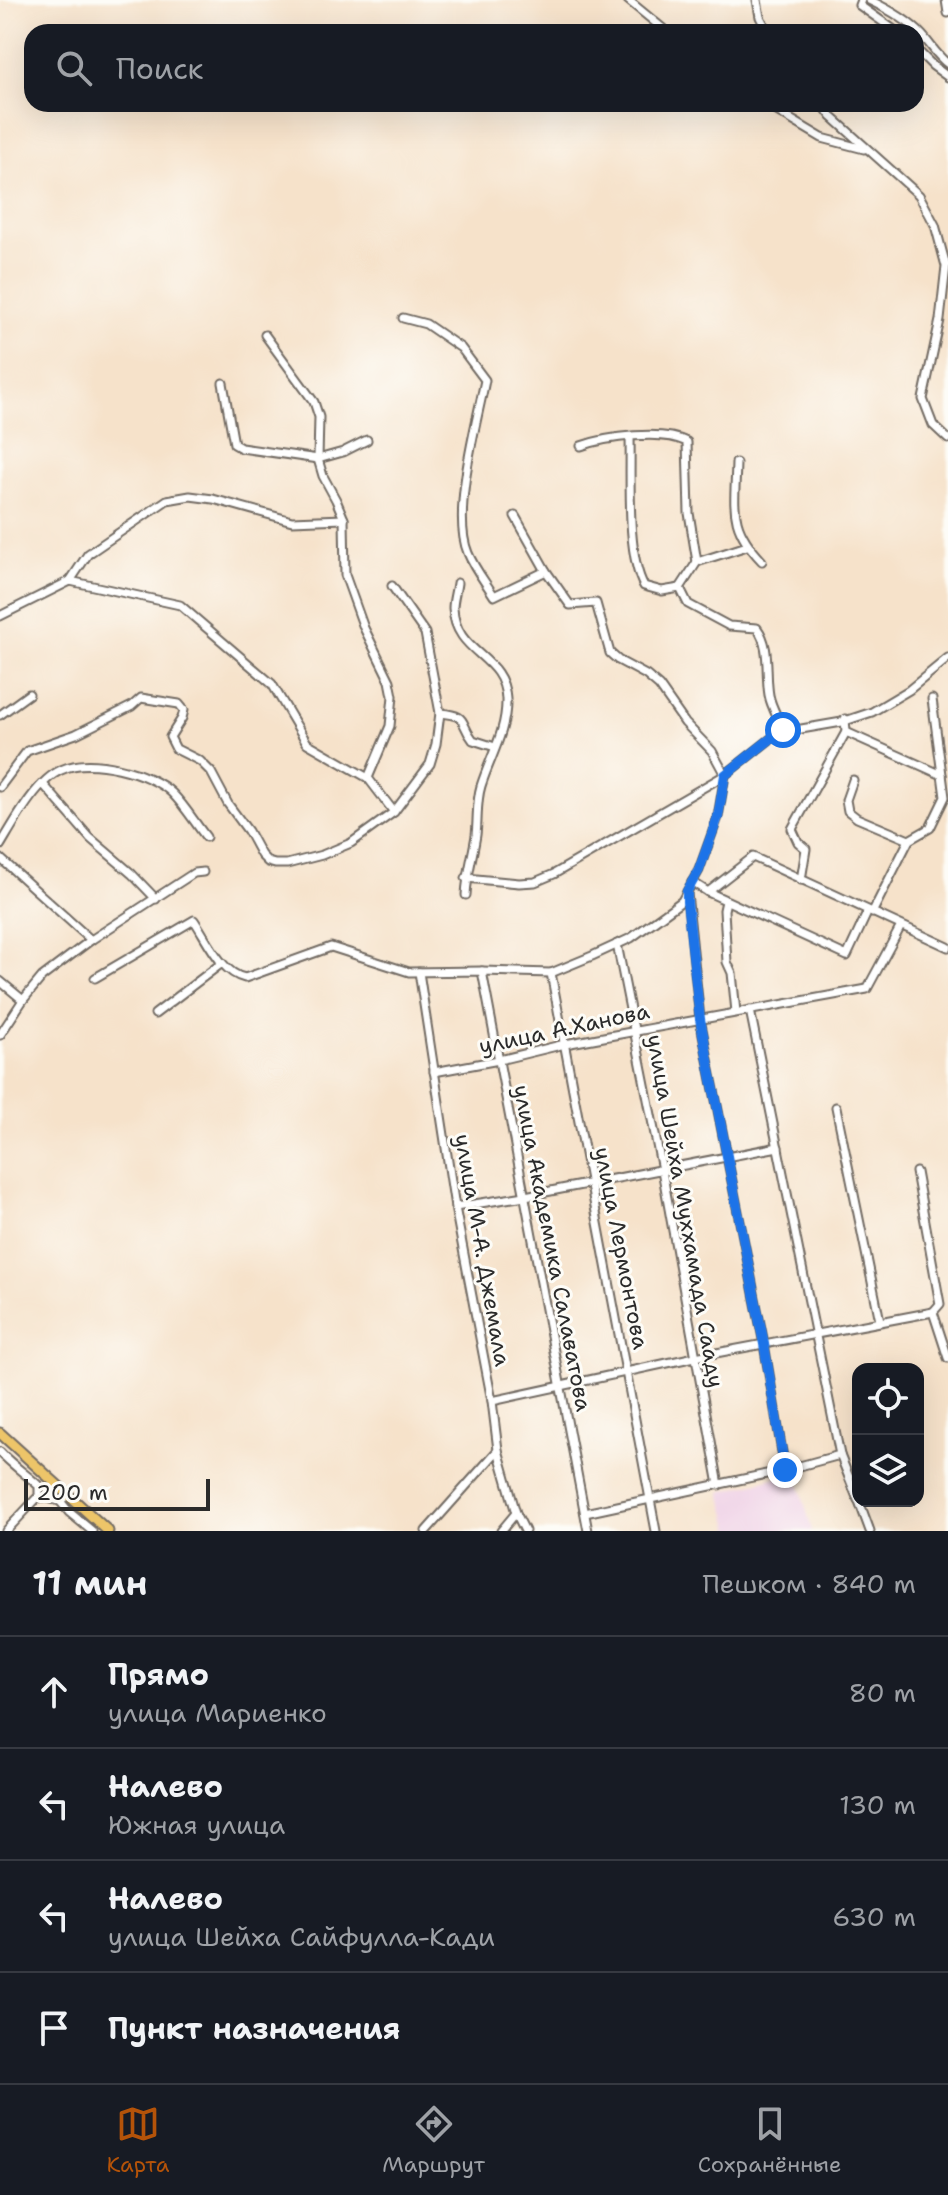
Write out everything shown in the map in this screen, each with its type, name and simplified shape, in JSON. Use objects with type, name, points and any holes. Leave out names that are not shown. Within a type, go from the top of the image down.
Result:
[{"type":"main road","points":[[0,1433],[64,1498],[108,1531]]},
{"type":"street","points":[[628,0],[657,24]]},
{"type":"street","points":[[757,0],[764,24]]},
{"type":"street","points":[[861,0],[859,5],[886,24]]},
{"type":"street","points":[[869,0],[908,24]]},
{"type":"street","points":[[946,0],[948,13]]},
{"type":"street","points":[[924,37],[948,64]]},
{"type":"street","points":[[924,57],[948,77]]},
{"type":"street","points":[[778,112],[822,138],[866,149]]},
{"type":"street","points":[[828,112],[919,195],[935,225],[946,266],[940,320],[923,399],[933,425],[946,436]]},
{"type":"street","points":[[937,232],[948,230]]},
{"type":"street","points":[[403,318],[426,324],[461,348],[485,380],[465,474],[462,528],[467,553],[494,596],[546,571]]},
{"type":"street","points":[[265,335],[314,402],[319,417],[318,459],[344,519],[345,575],[364,628],[387,672],[393,696],[390,726],[368,778]]},
{"type":"street","points":[[223,383],[234,444],[241,448],[318,459],[343,452],[367,440]]},
{"type":"street","points":[[946,436],[948,422]]},
{"type":"street","points":[[581,446],[646,434],[687,442],[689,513],[697,562]]},
{"type":"street","points":[[630,437],[633,545],[637,573],[644,586],[662,591],[680,588],[697,562],[747,546]]},
{"type":"street","points":[[736,463],[736,522],[747,546],[762,561]]},
{"type":"street","points":[[0,616],[70,581],[88,554],[167,500],[190,496],[213,499],[292,521],[344,519]]},
{"type":"street","points":[[95,978],[194,920],[225,967],[245,978],[331,947],[409,972],[551,973],[631,938],[682,901],[699,870],[718,817],[725,775],[712,751],[685,723],[659,686],[610,653],[596,603],[570,605],[546,571],[515,516]]},
{"type":"street","points":[[70,581],[180,605],[272,684],[307,743],[368,778],[394,812]]},
{"type":"street","points":[[457,583],[453,606],[458,630],[465,642],[495,668],[505,688],[506,701],[503,733],[479,790],[476,834],[466,878],[466,895]]},
{"type":"street","points":[[0,787],[27,751],[76,734],[132,706],[141,698],[179,704],[184,710],[170,737],[171,743],[176,749],[200,761],[211,772],[228,804],[268,862],[287,864],[351,843],[394,812],[430,764],[436,744],[440,713],[425,633],[392,586]]},
{"type":"street","points":[[680,588],[688,604],[729,626],[757,628],[763,636],[769,698],[783,730]]},
{"type":"street","points":[[466,878],[519,883],[535,882],[554,874],[725,775],[783,730],[845,720],[872,712],[909,690],[948,658]]},
{"type":"street","points":[[0,715],[29,694]]},
{"type":"street","points":[[692,882],[726,901],[847,956],[909,840],[930,828],[945,797],[932,699]]},
{"type":"street","points":[[440,713],[462,718],[473,740],[495,747]]},
{"type":"street","points":[[801,880],[806,849],[798,842],[792,829],[846,732],[845,720]]},
{"type":"street","points":[[846,732],[942,775]]},
{"type":"street","points":[[0,846],[43,784],[61,770],[85,764],[104,765],[149,778],[172,793],[206,837]]},
{"type":"street","points":[[853,780],[846,800],[848,811],[857,818],[909,840]]},
{"type":"street","points":[[43,784],[90,838],[156,899]]},
{"type":"street","points":[[708,892],[753,857],[948,947]]},
{"type":"street","points":[[0,858],[91,940]]},
{"type":"street","points":[[0,1035],[42,977],[91,940],[194,873],[203,872]]},
{"type":"street","points":[[687,891],[700,1019],[764,1344],[785,1470]]},
{"type":"street","points":[[726,901],[727,962],[732,973],[736,1012]]},
{"type":"street","name":"улица А.Ханова","points":[[434,1072],[565,1044],[867,989],[901,926]]},
{"type":"street","name":"улица Шейха Муххамада Сааду","points":[[617,944],[719,1485]]},
{"type":"street","points":[[155,1014],[222,963]]},
{"type":"street","name":"улица Академика Салаватова","points":[[482,971],[588,1531]]},
{"type":"street","name":"улица М-А. Джемала","points":[[419,972],[455,1207],[492,1401],[498,1450],[516,1513],[525,1531]]},
{"type":"street","name":"улица Лермонтова","points":[[551,973],[656,1531]]},
{"type":"street","points":[[0,981],[23,1000]]},
{"type":"street","points":[[750,1010],[840,1455],[852,1485]]},
{"type":"street","points":[[836,1107],[880,1321]]},
{"type":"street","points":[[455,1207],[778,1147]]},
{"type":"street","points":[[492,1401],[695,1357],[933,1312],[940,1304],[916,1172]]},
{"type":"street","points":[[933,1312],[948,1358]]},
{"type":"street","points":[[426,1531],[498,1450]]},
{"type":"street","points":[[0,1452],[39,1486],[39,1497],[6,1531]]},
{"type":"street","points":[[585,1513],[785,1470],[840,1455]]},
{"type":"street","points":[[39,1497],[64,1498],[69,1512],[91,1531]]},
{"type":"street","points":[[861,1507],[870,1531]]},
{"type":"street","points":[[501,1531],[516,1513]]},
{"type":"shaded area","points":[[796,1472],[812,1531],[731,1531],[721,1492]]},
{"type":"route","points":[[783,730],[725,775],[718,817],[699,870],[687,891],[687,902],[700,1019],[764,1344],[785,1470]]}]
